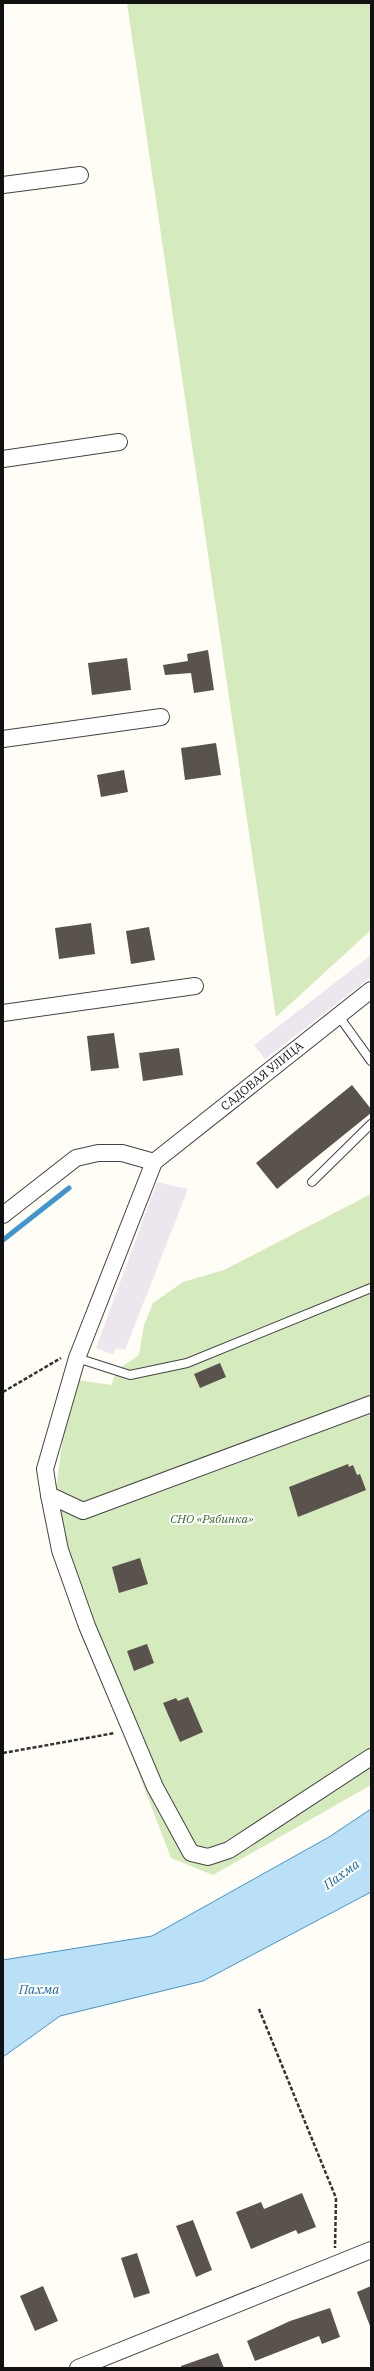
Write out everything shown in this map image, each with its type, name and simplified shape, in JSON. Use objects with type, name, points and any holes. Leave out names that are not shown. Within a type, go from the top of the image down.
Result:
[{"type":"street","points":[[3,185],[80,175]]},
{"type":"street","points":[[3,459],[119,442]]},
{"type":"street","points":[[3,739],[161,717]]},
{"type":"street","points":[[3,1014],[195,986]]},
{"type":"street","name":"САДОВАЯ УЛИЦА","points":[[154,1162],[371,990]]},
{"type":"street","points":[[3,1215],[76,1158],[98,1153],[122,1153],[154,1162],[79,1352],[45,1469],[62,1557],[87,1626],[155,1787],[191,1853],[208,1857],[229,1850],[371,1757]]},
{"type":"street","points":[[49,1495],[83,1511],[371,1404]]},
{"type":"street","points":[[78,2368],[371,2250]]},
{"type":"lane","points":[[338,1015],[371,1061]]},
{"type":"lane","points":[[312,1182],[371,1124]]},
{"type":"lane","points":[[79,1352],[130,1374],[187,1363],[371,1288]]},
{"type":"path","points":[[3,1392],[79,1352]]},
{"type":"path","points":[[3,1753],[122,1732],[130,1728]]},
{"type":"path","points":[[260,2009],[336,2198],[335,2264]]},
{"type":"shaded area","points":[[371,955],[371,977],[265,1059],[254,1045]]},
{"type":"shaded area","points":[[157,1182],[188,1189],[125,1350],[116,1348],[113,1355],[96,1348]]},
{"type":"green space","points":[[127,3],[371,3],[371,930],[276,1017]]},
{"type":"green space","name":"СНО «Рябинка»","points":[[371,1194],[371,1785],[213,1875],[171,1858],[122,1730],[81,1634],[53,1542],[55,1496],[71,1379],[111,1385],[117,1370],[139,1355],[144,1325],[153,1303],[183,1282],[224,1270]]},
{"type":"water","name":"Пахма","points":[[371,1809],[371,1892],[203,1981],[60,2016],[3,2057],[3,1960],[152,1936],[329,1837]]},
{"type":"building","points":[[208,650],[214,690],[194,693],[191,673],[165,675],[163,665],[188,661],[187,654]]},
{"type":"building","points":[[127,658],[131,690],[92,695],[88,663]]},
{"type":"building","points":[[216,743],[221,775],[185,780],[181,748]]},
{"type":"building","points":[[124,770],[128,792],[101,797],[97,775]]},
{"type":"building","points":[[91,923],[95,954],[59,959],[55,928]]},
{"type":"building","points":[[149,927],[155,960],[131,964],[126,931]]},
{"type":"building","points":[[114,1033],[119,1068],[91,1071],[87,1036]]},
{"type":"building","points":[[179,1048],[183,1075],[143,1081],[139,1053]]},
{"type":"building","points":[[352,1085],[371,1109],[371,1113],[277,1189],[256,1163]]},
{"type":"building","points":[[220,1363],[226,1377],[200,1388],[194,1374]]},
{"type":"building","points":[[348,1464],[349,1467],[353,1465],[357,1475],[360,1474],[366,1490],[298,1517],[289,1487]]},
{"type":"building","points":[[140,1558],[148,1584],[119,1593],[112,1567]]},
{"type":"building","points":[[147,1644],[154,1663],[134,1671],[127,1651]]},
{"type":"building","points":[[188,1697],[203,1732],[180,1742],[163,1703],[176,1698],[178,1701]]},
{"type":"building","points":[[302,2193],[316,2227],[298,2234],[296,2230],[251,2249],[236,2212],[261,2202],[264,2209]]},
{"type":"building","points":[[193,2220],[212,2270],[196,2277],[176,2226]]},
{"type":"building","points":[[137,2253],[150,2293],[134,2298],[121,2258]]},
{"type":"building","points":[[43,2286],[58,2321],[35,2331],[20,2296]]},
{"type":"building","points":[[371,2286],[371,2326],[370,2326],[357,2292]]},
{"type":"building","points":[[330,2308],[340,2337],[322,2344],[319,2336],[255,2361],[247,2341],[290,2321]]},
{"type":"building","points":[[218,2353],[224,2368],[181,2368],[181,2366]]},
{"type":"waterway","points":[[3,1240],[69,1188]]}]
